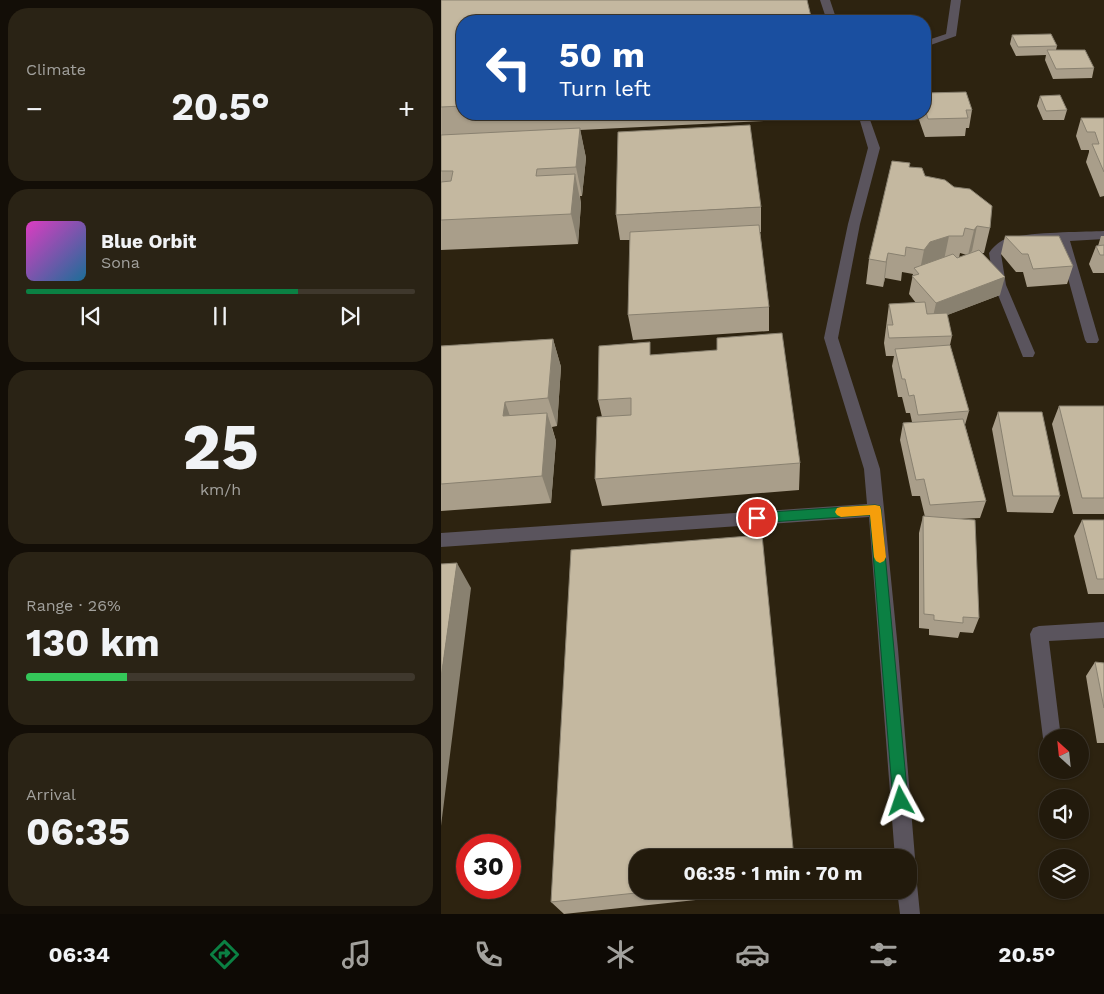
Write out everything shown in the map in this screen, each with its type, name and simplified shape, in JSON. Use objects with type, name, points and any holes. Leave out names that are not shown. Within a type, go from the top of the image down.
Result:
[{"type":"street","points":[[825,0],[830,15]]},
{"type":"street","points":[[931,42],[951,36],[956,0]]},
{"type":"street","points":[[865,120],[874,148],[854,224],[831,338],[871,469],[889,649],[904,849]]},
{"type":"street","points":[[1028,353],[1000,285],[995,253],[1008,243],[1104,235]]},
{"type":"street","points":[[1063,237],[1092,340]]},
{"type":"street","points":[[441,540],[875,510]]},
{"type":"street","points":[[1051,729],[1039,634],[1104,630]]},
{"type":"street","points":[[908,899],[910,914]]},
{"type":"building","points":[[441,0],[807,0],[811,15],[456,15],[456,106],[441,107]]},
{"type":"building","points":[[1051,34],[1057,46],[1018,47],[1012,35]]},
{"type":"building","points":[[1047,50],[1085,50],[1094,68],[1056,69]]},
{"type":"building","points":[[966,92],[972,110],[966,110],[968,118],[931,119],[931,93]]},
{"type":"building","points":[[1060,95],[1067,110],[1046,111],[1040,96]]},
{"type":"building","points":[[1081,118],[1104,118],[1104,172],[1092,144],[1099,144],[1095,132],[1087,132]]},
{"type":"building","points":[[750,125],[761,207],[616,215],[618,132]]},
{"type":"building","points":[[580,128],[576,167],[537,169],[536,176],[575,174],[571,214],[441,220],[441,182],[451,181],[453,171],[441,171],[441,135]]},
{"type":"building","points":[[892,161],[910,163],[909,167],[922,168],[925,176],[945,180],[954,187],[970,189],[992,206],[990,228],[977,226],[974,230],[965,228],[963,236],[949,236],[930,242],[924,250],[906,247],[905,256],[888,253],[886,262],[869,259]]},
{"type":"building","points":[[759,225],[769,307],[628,315],[630,232]]},
{"type":"building","points":[[1005,236],[1059,236],[1073,266],[1033,269],[1028,254],[1022,254]]},
{"type":"building","points":[[1104,245],[1104,255],[1100,255],[1096,246]]},
{"type":"building","points":[[979,250],[1005,277],[936,303],[912,276],[919,274],[914,268],[953,254],[957,258]]},
{"type":"building","points":[[925,302],[927,314],[947,313],[952,336],[889,338],[887,325],[893,325],[889,304]]},
{"type":"building","points":[[782,333],[800,463],[595,479],[597,417],[631,415],[631,398],[598,400],[599,346],[650,342],[650,355],[717,350],[717,338]]},
{"type":"building","points":[[553,339],[548,398],[505,402],[503,416],[547,413],[542,476],[441,484],[441,346]]},
{"type":"building","points":[[950,345],[969,411],[918,415],[914,395],[909,396],[905,379],[902,379],[895,349]]},
{"type":"building","points":[[1059,406],[1104,406],[1104,498],[1082,498]]},
{"type":"building","points":[[998,412],[1042,412],[1060,496],[1013,496]]},
{"type":"building","points":[[963,419],[986,501],[930,505],[924,479],[916,480],[903,423]]},
{"type":"building","points":[[923,516],[975,520],[979,618],[963,617],[963,623],[934,620],[934,615],[924,614]]},
{"type":"building","points":[[1082,520],[1104,520],[1104,579],[1097,579]]},
{"type":"building","points":[[762,535],[793,849],[629,849],[629,894],[551,902],[571,550]]},
{"type":"building","points":[[457,563],[441,678],[441,564]]},
{"type":"building","points":[[1095,662],[1104,663],[1104,708]]},
{"type":"slow traffic","points":[[841,512],[875,510],[880,557]]},
{"type":"route","points":[[757,518],[875,510],[889,649],[901,801]]}]
